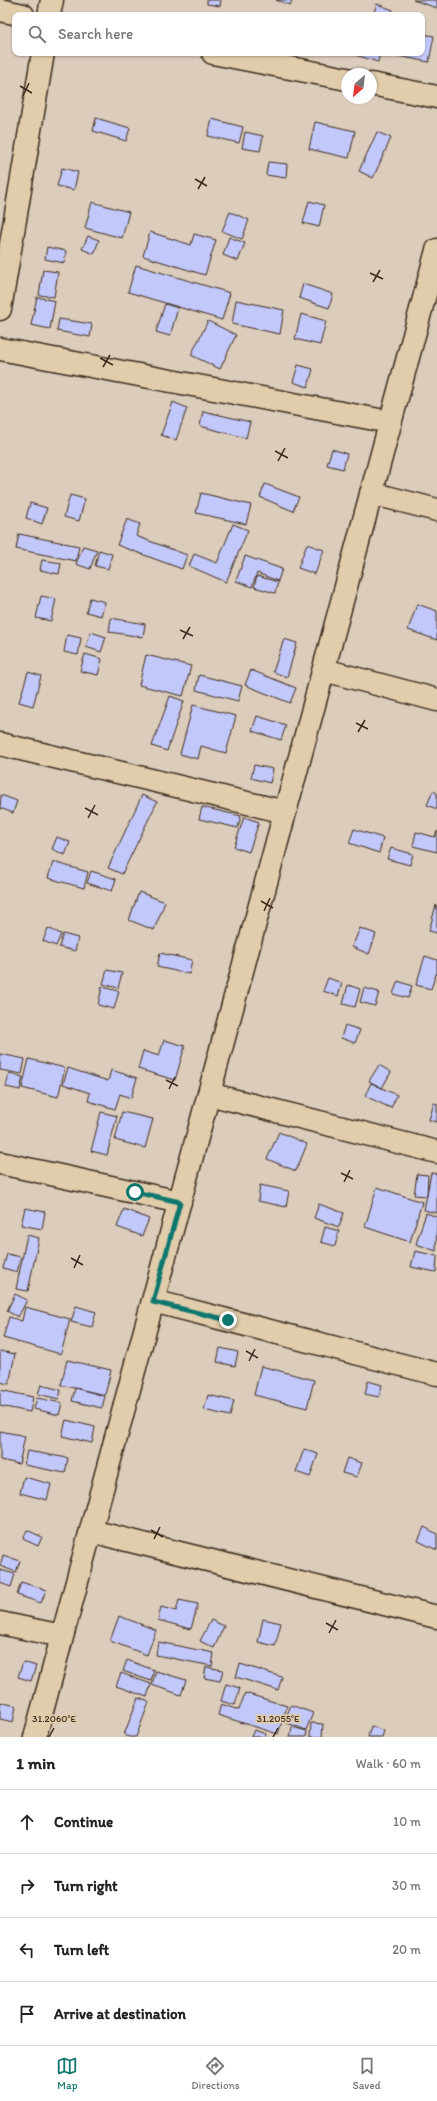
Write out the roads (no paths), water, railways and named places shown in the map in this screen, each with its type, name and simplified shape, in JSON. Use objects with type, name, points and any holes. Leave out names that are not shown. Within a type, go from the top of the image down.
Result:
[{"type":"street","points":[[50,12],[52,0]]},
{"type":"street","points":[[0,10],[12,13]]},
{"type":"street","points":[[0,309],[42,56]]},
{"type":"street","points":[[228,56],[341,78]]},
{"type":"street","points":[[377,85],[437,97]]},
{"type":"street","points":[[35,1737],[390,422],[433,278],[437,250]]},
{"type":"street","points":[[0,349],[390,422]]},
{"type":"street","points":[[371,493],[437,510]]},
{"type":"street","points":[[324,670],[437,700]]},
{"type":"street","points":[[0,744],[285,812]]},
{"type":"street","points":[[209,1094],[437,1152]]},
{"type":"street","points":[[0,1163],[180,1202]]},
{"type":"street","points":[[153,1302],[437,1374]]},
{"type":"street","points":[[91,1531],[437,1617]]},
{"type":"street","points":[[0,1623],[62,1636]]}]
